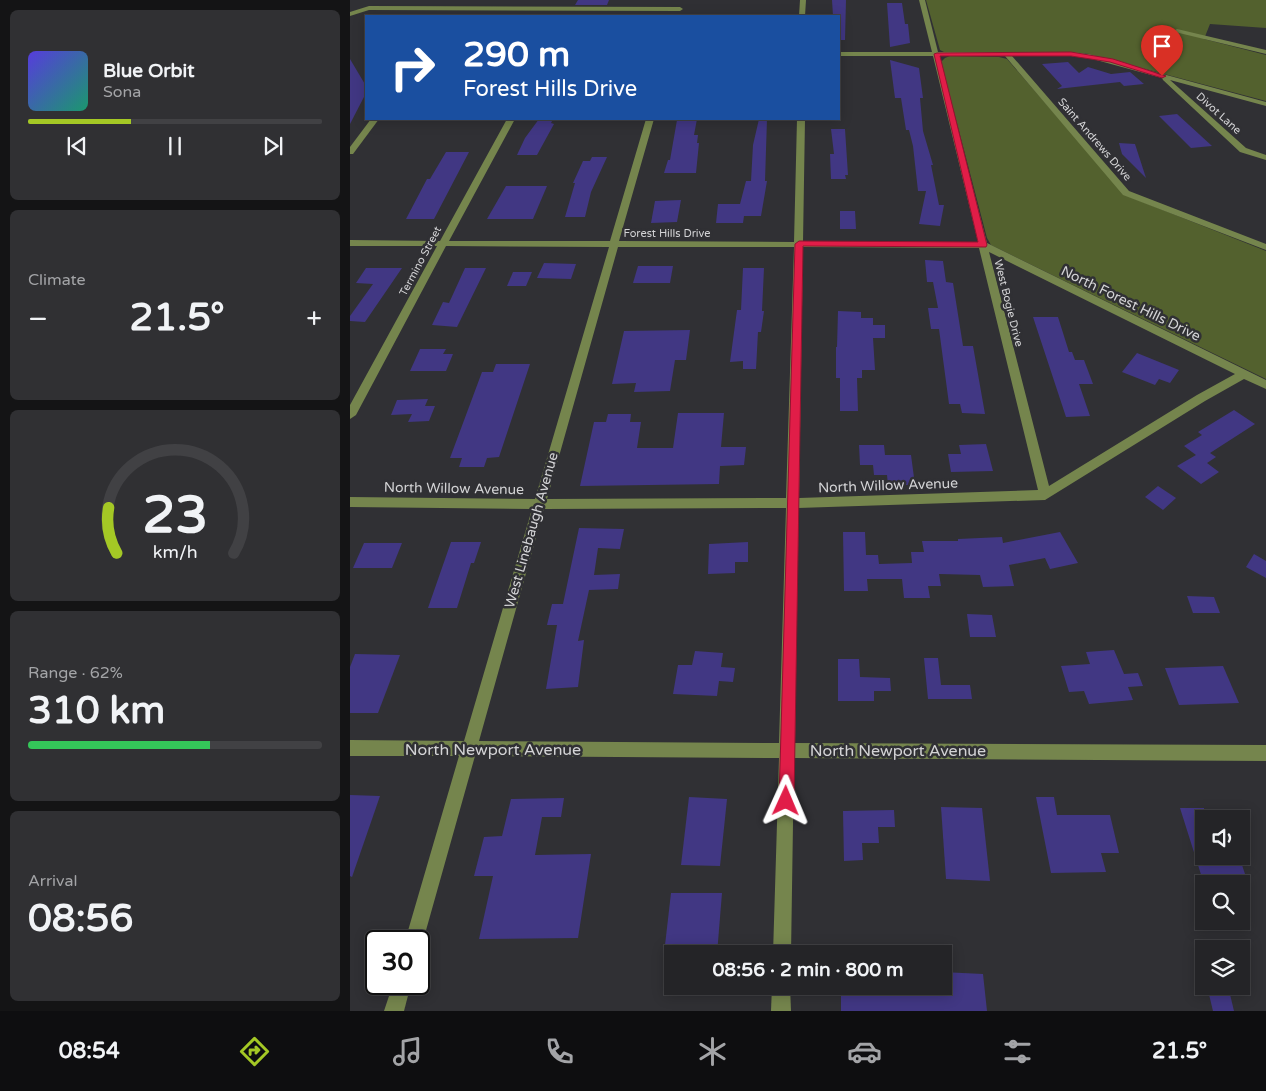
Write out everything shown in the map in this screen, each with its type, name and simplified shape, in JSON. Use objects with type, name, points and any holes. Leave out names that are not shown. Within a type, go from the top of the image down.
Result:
[{"type":"street","points":[[369,8],[377,0]]},
{"type":"street","points":[[492,8],[498,0]]},
{"type":"street","points":[[556,8],[561,0]]},
{"type":"street","points":[[350,14],[369,8],[556,8],[680,13],[683,0]]},
{"type":"street","points":[[802,0],[802,15]]},
{"type":"street","name":"West Bogie Drive","points":[[922,0],[937,54],[1045,495]]},
{"type":"street","points":[[425,15],[445,9]]},
{"type":"street","points":[[1178,31],[1266,52]]},
{"type":"street","points":[[840,54],[1071,54],[1089,56],[1266,104]]},
{"type":"street","name":"Saint Andrews Drive","points":[[1007,54],[1126,193],[1266,247]]},
{"type":"street","name":"Divot Lane","points":[[1162,76],[1243,150],[1266,158]]},
{"type":"street","points":[[350,152],[374,120]]},
{"type":"street","name":"Termino Street","points":[[350,415],[510,120]]},
{"type":"street","name":"West Linebaugh Avenue","points":[[417,930],[650,120]]},
{"type":"street","points":[[782,945],[801,120]]},
{"type":"street","name":"Forest Hills Drive","points":[[350,243],[983,245]]},
{"type":"street","name":"North Forest Hills Drive","points":[[983,245],[1266,385]]},
{"type":"street","points":[[1045,495],[1201,398],[1244,374]]},
{"type":"street","name":"North Willow Avenue","points":[[350,502],[539,504],[792,503],[1045,495]]},
{"type":"street","name":"North Newport Avenue","points":[[350,748],[1266,752]]},
{"type":"street","points":[[394,1011],[399,995]]},
{"type":"street","points":[[781,995],[781,1011]]},
{"type":"green space","points":[[926,0],[1266,0],[1266,28],[1210,24],[1204,39],[1266,55],[1266,101],[1085,53],[946,53],[940,50]]},
{"type":"green space","points":[[950,56],[999,57],[1007,59],[1125,195],[1266,251],[1266,379],[991,245],[987,238],[941,62]]},
{"type":"building","points":[[578,0],[609,0],[607,5],[575,5]]},
{"type":"building","points":[[832,0],[846,0],[845,40],[840,40],[840,15],[833,15]]},
{"type":"building","points":[[887,3],[902,3],[905,24],[908,24],[910,43],[890,47]]},
{"type":"building","points":[[350,59],[365,84],[365,95],[350,124]]},
{"type":"building","points":[[890,60],[919,68],[923,98],[920,98],[923,131],[933,165],[931,165],[939,205],[944,205],[940,226],[919,224],[926,191],[918,191],[913,146],[909,130],[906,130],[901,98],[895,98]]},
{"type":"building","points":[[1068,62],[1079,73],[1088,67],[1111,74],[1130,72],[1144,84],[1124,86],[1120,82],[1057,89],[1062,86],[1042,64]]},
{"type":"building","points":[[1177,114],[1212,146],[1191,148],[1159,116]]},
{"type":"building","points":[[538,120],[552,120],[551,123],[554,124],[537,155],[517,155],[525,138]]},
{"type":"building","points":[[677,120],[697,120],[694,135],[698,135],[697,143],[699,143],[696,173],[664,173],[668,160],[670,160]]},
{"type":"building","points":[[759,120],[767,120],[765,181],[767,181],[761,216],[744,216],[743,223],[716,223],[718,204],[740,204],[746,181],[751,181],[753,145]]},
{"type":"building","points":[[831,129],[845,129],[848,175],[845,175],[846,179],[831,179],[830,154],[834,154]]},
{"type":"building","points":[[1119,143],[1135,144],[1146,178],[1122,154]]},
{"type":"building","points":[[446,152],[469,152],[434,219],[406,219],[427,179],[430,179]]},
{"type":"building","points":[[592,157],[607,157],[591,192],[585,217],[565,217],[575,183],[573,183],[583,161],[590,161]]},
{"type":"building","points":[[506,186],[547,186],[533,219],[487,219]]},
{"type":"building","points":[[681,200],[677,222],[651,223],[655,201]]},
{"type":"building","points":[[840,211],[855,211],[856,229],[840,229]]},
{"type":"building","points":[[925,260],[943,261],[946,282],[953,283],[963,346],[973,346],[985,414],[962,413],[960,404],[949,404],[939,329],[931,329],[928,308],[938,308],[933,282],[927,282]]},
{"type":"building","points":[[544,263],[576,264],[571,279],[537,278]]},
{"type":"building","points":[[638,266],[673,266],[670,283],[633,283]]},
{"type":"building","points":[[366,268],[402,268],[365,322],[350,321],[350,316],[373,284],[356,283]]},
{"type":"building","points":[[465,268],[486,268],[457,327],[432,325],[443,302],[449,303]]},
{"type":"building","points":[[743,268],[764,268],[762,311],[764,311],[761,332],[758,332],[756,369],[743,369],[743,361],[730,362],[737,310],[741,310]]},
{"type":"building","points":[[513,272],[532,272],[526,286],[507,286]]},
{"type":"building","points":[[838,311],[861,312],[861,318],[873,318],[873,325],[885,325],[885,338],[873,338],[875,370],[862,370],[862,378],[857,378],[858,411],[840,411],[840,378],[836,378]]},
{"type":"building","points":[[1033,317],[1058,317],[1069,352],[1072,352],[1075,360],[1084,360],[1093,384],[1079,384],[1090,416],[1066,417]]},
{"type":"building","points":[[690,330],[686,360],[675,360],[670,391],[634,392],[636,383],[612,384],[624,331]]},
{"type":"building","points":[[420,349],[446,349],[443,354],[453,354],[446,371],[410,371]]},
{"type":"building","points":[[1137,353],[1179,370],[1170,383],[1159,379],[1155,385],[1122,372]]},
{"type":"building","points":[[496,364],[530,364],[499,457],[487,458],[484,467],[459,467],[462,458],[450,458],[482,372],[493,372]]},
{"type":"building","points":[[428,399],[425,406],[435,406],[429,421],[408,422],[412,414],[391,415],[397,400]]},
{"type":"building","points":[[1234,410],[1255,424],[1210,453],[1216,457],[1207,463],[1219,472],[1201,484],[1177,466],[1196,455],[1184,446],[1202,435],[1198,432]]},
{"type":"building","points":[[678,413],[724,413],[721,447],[746,447],[744,465],[720,466],[719,484],[580,486],[594,422],[606,422],[608,414],[631,414],[630,422],[641,422],[637,448],[673,448]]},
{"type":"building","points":[[986,444],[993,471],[951,472],[948,454],[961,454],[959,445]]},
{"type":"building","points":[[859,445],[884,445],[885,455],[911,455],[915,485],[888,485],[887,475],[874,475],[873,465],[860,465]]},
{"type":"building","points":[[1158,486],[1176,498],[1163,510],[1145,497]]},
{"type":"building","points":[[579,528],[624,529],[620,549],[598,548],[594,575],[620,574],[618,589],[589,590],[578,641],[584,640],[578,687],[546,689],[557,625],[547,625],[552,604],[563,604]]},
{"type":"building","points":[[843,532],[865,532],[866,555],[878,555],[879,564],[912,563],[911,552],[924,552],[922,541],[958,541],[958,539],[1002,537],[1003,543],[1060,532],[1078,563],[1050,569],[1045,558],[1009,565],[1014,586],[983,587],[980,575],[939,574],[941,586],[928,586],[930,598],[904,598],[902,579],[867,579],[868,591],[844,591]]},
{"type":"building","points":[[451,542],[481,542],[474,563],[471,563],[457,608],[428,608]]},
{"type":"building","points":[[748,542],[748,562],[735,562],[735,573],[708,574],[709,544]]},
{"type":"building","points":[[364,543],[402,543],[392,568],[353,568]]},
{"type":"building","points":[[1254,554],[1266,561],[1266,578],[1246,567]]},
{"type":"building","points":[[1187,596],[1214,597],[1220,613],[1193,613]]},
{"type":"building","points":[[967,614],[992,615],[996,637],[970,637]]},
{"type":"building","points":[[1114,650],[1124,674],[1138,673],[1143,686],[1128,687],[1133,700],[1089,704],[1084,691],[1069,692],[1061,666],[1090,664],[1086,652]]},
{"type":"building","points":[[695,651],[723,653],[721,667],[735,668],[733,682],[719,681],[717,696],[673,694],[678,665],[692,665]]},
{"type":"building","points":[[355,654],[400,655],[378,713],[350,713],[350,667]]},
{"type":"building","points":[[924,658],[938,658],[941,685],[970,685],[972,699],[928,699]]},
{"type":"building","points":[[838,659],[859,659],[860,677],[890,678],[891,691],[874,691],[874,701],[838,701]]},
{"type":"building","points":[[1223,666],[1239,703],[1179,705],[1165,668]]},
{"type":"building","points":[[350,795],[380,796],[352,877],[350,876]]},
{"type":"building","points":[[689,797],[727,799],[720,866],[681,865]]},
{"type":"building","points":[[1036,797],[1054,797],[1057,815],[1110,815],[1119,853],[1101,853],[1106,872],[1051,873]]},
{"type":"building","points":[[564,798],[561,817],[542,817],[535,855],[591,854],[578,938],[479,939],[493,876],[474,876],[484,837],[502,836],[511,799]]},
{"type":"building","points":[[941,807],[982,808],[990,881],[946,879]]},
{"type":"building","points":[[1180,808],[1204,808],[1204,810],[1195,810],[1195,856]]},
{"type":"building","points":[[894,810],[895,827],[878,827],[879,843],[862,843],[863,860],[844,861],[843,811]]},
{"type":"building","points":[[1198,865],[1242,865],[1245,875],[1201,875]]},
{"type":"building","points":[[671,893],[722,893],[718,945],[665,945]]},
{"type":"building","points":[[952,972],[983,974],[987,1011],[841,1011],[841,995],[952,995]]},
{"type":"building","points":[[1209,995],[1230,995],[1234,1011],[1213,1011]]},
{"type":"route","points":[[786,801],[799,244],[983,245],[937,54],[1071,54],[1111,61],[1162,76]]}]
